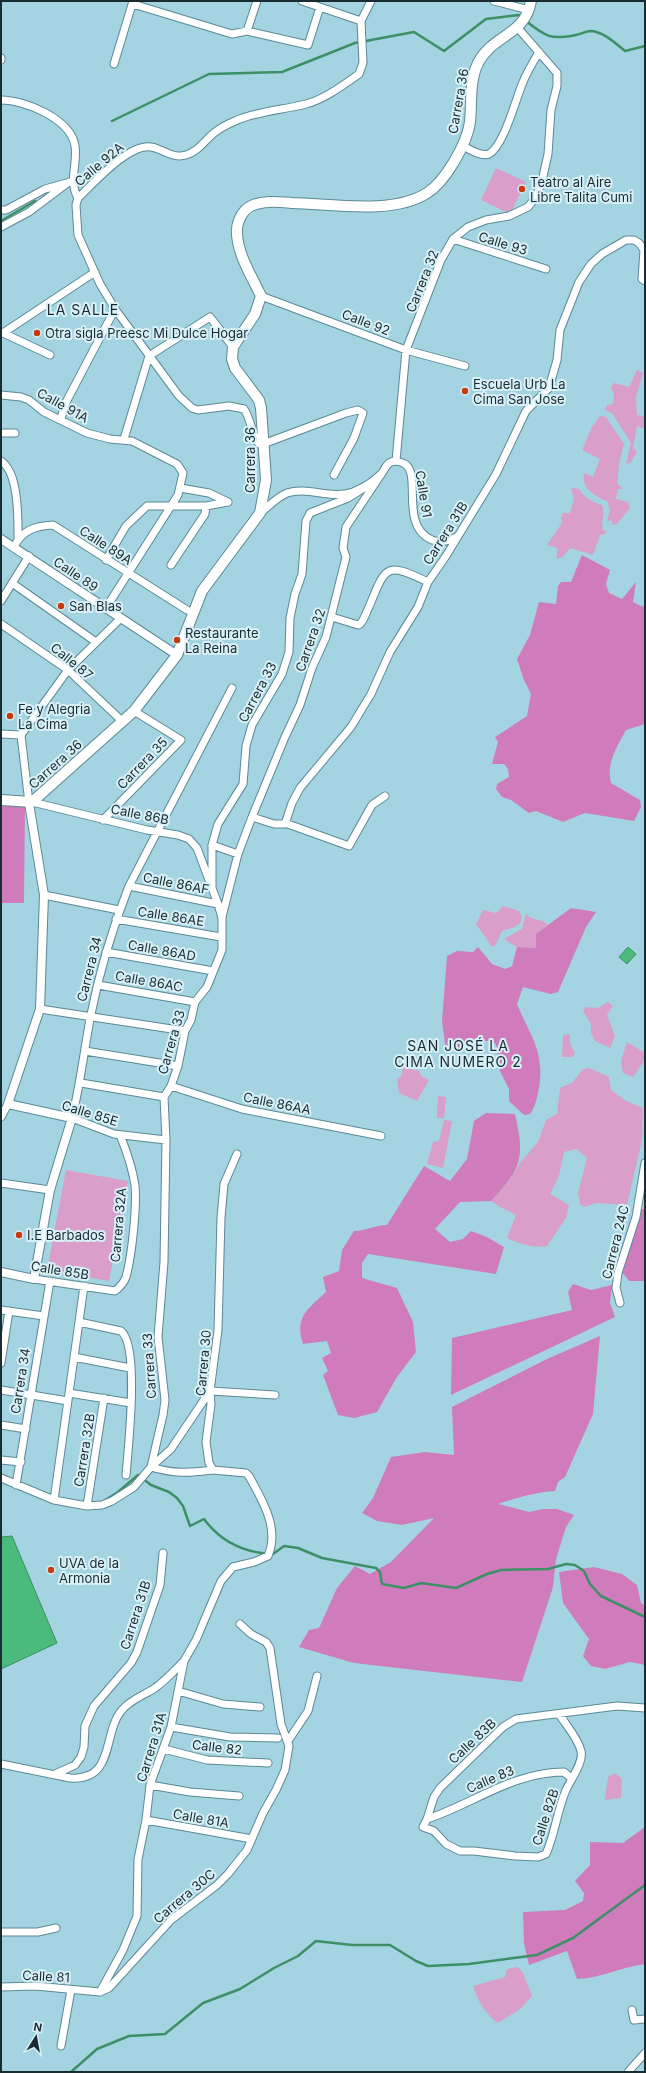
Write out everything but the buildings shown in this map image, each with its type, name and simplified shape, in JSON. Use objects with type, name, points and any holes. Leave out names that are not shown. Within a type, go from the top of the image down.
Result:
[{"type":"main road","name":"Carrera 36","points":[[261,296],[248,271],[237,235],[237,224],[241,216],[251,206],[278,202],[376,206],[416,199],[435,187],[463,146],[469,128],[475,70],[491,45],[517,27],[527,16],[530,6]]},
{"type":"main road","points":[[233,347],[255,314],[261,296]]},
{"type":"main road","name":"Carrera 36","points":[[31,802],[134,711],[177,655],[202,591],[260,513],[266,480],[261,408],[259,400],[232,364],[233,347]]},
{"type":"main road","name":"Calle 86B","points":[[1,800],[31,802]]},
{"type":"street","points":[[247,31],[257,1]]},
{"type":"street","points":[[302,1],[361,21],[370,1]]},
{"type":"street","points":[[494,1],[530,6]]},
{"type":"street","points":[[114,64],[133,2],[232,34],[247,31],[308,45],[320,7]]},
{"type":"street","name":"Calle 92A","points":[[264,444],[259,444],[256,440],[250,426],[248,415],[244,409],[229,406],[206,410],[192,408],[179,396],[115,309],[95,272],[78,235],[76,205],[78,198],[118,161],[136,148],[150,147],[169,155],[184,156],[198,150],[215,132],[236,121],[252,115],[308,104],[359,74],[363,64],[361,21]]},
{"type":"street","name":"Carrera 32","points":[[396,461],[406,350],[441,260],[453,239],[468,227],[486,220],[509,216],[528,207],[536,197],[548,154],[549,125],[557,86],[557,73],[517,27]]},
{"type":"street","points":[[463,146],[482,154],[488,154],[495,149],[502,136],[523,81],[539,52]]},
{"type":"street","points":[[1,100],[13,100],[39,109],[66,127],[73,136],[75,160],[71,182],[78,198]]},
{"type":"street","points":[[1,210],[6,210],[45,189],[71,182]]},
{"type":"street","points":[[1,227],[29,212],[71,182]]},
{"type":"street","name":"Calle 93","points":[[453,239],[546,269]]},
{"type":"street","name":"Carrera 31B","points":[[285,823],[292,803],[300,788],[351,727],[372,694],[387,658],[418,607],[428,582],[496,474],[526,411],[549,388],[557,360],[560,330],[579,282],[591,264],[602,254],[626,240],[634,240],[639,243],[644,250],[641,273],[642,279],[645,281]]},
{"type":"street","points":[[2,333],[95,272]]},
{"type":"street","name":"Calle 92","points":[[261,296],[406,350],[465,366]]},
{"type":"street","points":[[61,420],[64,406],[115,309]]},
{"type":"street","points":[[124,439],[149,356],[210,317],[233,347]]},
{"type":"street","points":[[2,333],[50,354]]},
{"type":"street","name":"Calle 91A","points":[[1,394],[29,400],[44,412],[87,433],[110,439],[124,439],[132,441],[177,464],[183,473],[180,488]]},
{"type":"street","points":[[264,444],[346,413],[358,410],[363,412],[354,438],[334,475]]},
{"type":"street","points":[[1,433],[15,433]]},
{"type":"street","name":"Calle 91","points":[[260,513],[285,494],[294,492],[332,495],[348,494],[364,488],[382,473],[388,464],[396,461],[404,464],[411,472],[412,509],[415,521],[423,534],[436,541],[444,542],[458,536]]},
{"type":"street","points":[[3,462],[10,470],[15,488],[18,538],[14,547]]},
{"type":"street","name":"Carrera 32","points":[[252,817],[300,705],[332,617],[346,557],[343,548],[346,527],[382,473]]},
{"type":"street","points":[[106,560],[126,526],[147,506],[171,505],[206,506],[228,502],[209,493],[180,488],[171,505],[106,608]]},
{"type":"street","name":"Carrera 33","points":[[151,1467],[164,1415],[165,1400],[158,1337],[164,1262],[166,1140],[164,1097],[171,1086],[178,1066],[185,1031],[191,1020],[195,1002],[204,993],[222,950],[222,918],[212,888],[212,845],[218,824],[243,784],[246,746],[252,725],[282,674],[290,652],[290,618],[294,594],[302,574],[306,520],[310,513],[348,498],[364,488]]},
{"type":"street","points":[[171,564],[205,514],[206,506]]},
{"type":"street","name":"Calle 89A","points":[[18,538],[27,530],[40,526],[53,525],[186,610]]},
{"type":"street","name":"Calle 89","points":[[1,539],[177,655]]},
{"type":"street","points":[[1,601],[28,556]]},
{"type":"street","points":[[332,617],[356,625],[360,624],[377,586],[385,572],[391,569],[404,571],[428,582]]},
{"type":"street","points":[[12,583],[96,642]]},
{"type":"street","points":[[31,802],[21,735],[68,670],[121,618]]},
{"type":"street","name":"Calle 87","points":[[1,624],[68,670],[123,722]]},
{"type":"street","name":"Carrera 34","points":[[34,1279],[50,1190],[81,1083],[85,1051],[98,984],[119,910],[129,886],[232,688]]},
{"type":"street","name":"Carrera 35","points":[[103,820],[181,740],[134,711]]},
{"type":"street","points":[[1,734],[21,735]]},
{"type":"street","points":[[222,918],[238,854],[252,817],[274,824],[282,825],[285,823],[349,846],[372,805],[385,796]]},
{"type":"street","name":"Calle 86B","points":[[31,802],[103,820],[178,835],[189,839],[197,848],[212,888]]},
{"type":"street","name":"Carrera 36","points":[[1,1117],[8,1104],[40,1009],[44,895],[31,802]]},
{"type":"street","points":[[212,845],[238,854]]},
{"type":"street","name":"Calle 86AF","points":[[129,886],[218,904]]},
{"type":"street","points":[[44,895],[119,910]]},
{"type":"street","name":"Calle 86AE","points":[[116,919],[221,937]]},
{"type":"street","name":"Calle 86AD","points":[[106,952],[214,971]]},
{"type":"street","name":"Calle 86AC","points":[[98,984],[195,1002]]},
{"type":"street","points":[[40,1009],[91,1018],[185,1031]]},
{"type":"street","points":[[85,1051],[178,1066]]},
{"type":"street","points":[[81,1083],[164,1097]]},
{"type":"street","name":"Calle 86AA","points":[[171,1086],[242,1109],[381,1136]]},
{"type":"street","name":"Calle 85E","points":[[8,1104],[72,1118],[120,1135],[166,1140]]},
{"type":"street","name":"Carrera 32A","points":[[115,1291],[120,1287],[125,1278],[131,1244],[135,1187],[131,1162],[120,1135]]},
{"type":"street","name":"Carrera 30","points":[[213,1470],[209,1463],[206,1442],[218,1324],[220,1218],[224,1184],[237,1154]]},
{"type":"street","name":"Carrera 24C","points":[[620,1303],[616,1288],[618,1273],[636,1217],[645,1163]]},
{"type":"street","points":[[1,1183],[50,1190]]},
{"type":"street","name":"Calle 85B","points":[[1,1272],[34,1279],[115,1291]]},
{"type":"street","name":"Carrera 34","points":[[16,1484],[21,1462],[50,1281]]},
{"type":"street","points":[[54,1500],[84,1286]]},
{"type":"street","points":[[1,1310],[44,1316]]},
{"type":"street","points":[[1,1363],[9,1311]]},
{"type":"street","points":[[79,1322],[121,1331],[125,1335],[130,1368],[131,1403],[126,1475]]},
{"type":"street","points":[[74,1357],[130,1368]]},
{"type":"street","points":[[1,1390],[68,1401]]},
{"type":"street","points":[[1,1478],[54,1500],[87,1506],[102,1505],[112,1501],[134,1487],[142,1475],[171,1449],[210,1391],[275,1395]]},
{"type":"street","points":[[69,1393],[131,1403]]},
{"type":"street","name":"Carrera 32B","points":[[87,1506],[104,1398]]},
{"type":"street","points":[[1,1425],[26,1429]]},
{"type":"street","points":[[1,1460],[21,1462]]},
{"type":"street","points":[[151,1467],[168,1472],[189,1473],[213,1470]]},
{"type":"street","name":"Carrera 31A","points":[[100,1992],[123,1950],[137,1916],[138,1860],[146,1820],[150,1785],[171,1727],[184,1661],[196,1640],[221,1581],[233,1567],[254,1562],[269,1552],[273,1539],[266,1508],[249,1476],[246,1473],[213,1470]]},
{"type":"street","name":"Carrera 31B","points":[[56,1774],[66,1771],[75,1765],[81,1757],[84,1747],[85,1726],[94,1706],[134,1657],[160,1584],[163,1553]]},
{"type":"street","points":[[240,1624],[251,1634],[266,1642],[270,1648],[281,1724],[288,1741]]},
{"type":"street","points":[[1,1764],[79,1778],[101,1767],[120,1712],[130,1701],[155,1688],[184,1661]]},
{"type":"street","points":[[252,1840],[263,1813],[285,1770],[288,1741],[308,1711],[317,1676]]},
{"type":"street","points":[[178,1691],[223,1704],[260,1707]]},
{"type":"street","points":[[559,1714],[617,1706],[645,1708]]},
{"type":"street","name":"Calle 82B","points":[[427,1819],[424,1827],[434,1831],[446,1844],[460,1851],[474,1851],[515,1856],[538,1856],[546,1854],[550,1845],[563,1798],[571,1778],[579,1769],[582,1753],[579,1744],[559,1714]]},
{"type":"street","name":"Calle 83B","points":[[427,1819],[434,1797],[440,1788],[502,1727],[516,1719],[559,1714]]},
{"type":"street","points":[[171,1727],[230,1737],[278,1738]]},
{"type":"street","name":"Calle 82","points":[[164,1749],[208,1760],[268,1763]]},
{"type":"street","name":"Calle 83","points":[[427,1819],[447,1812],[494,1789],[528,1777],[564,1772],[571,1778]]},
{"type":"street","points":[[150,1785],[190,1792],[239,1796]]},
{"type":"street","name":"Calle 81A","points":[[146,1820],[252,1840]]},
{"type":"street","name":"Carrera 30C","points":[[100,1992],[109,1988],[117,1980],[170,1920],[217,1885],[242,1856],[252,1840]]},
{"type":"street","points":[[1,1932],[38,1932],[56,1928]]},
{"type":"street","name":"Calle 81","points":[[1,1986],[100,1992]]},
{"type":"street","points":[[61,2046],[71,1990]]},
{"type":"street","points":[[632,2010],[634,2020],[645,2019]]},
{"type":"street","points":[[628,2072],[643,2057]]},
{"type":"shaded area","points":[[496,168],[526,182],[510,214],[481,200]]},
{"type":"shaded area","points":[[637,370],[643,373],[636,397],[637,415],[645,417],[645,429],[637,426],[633,448],[637,452],[631,462],[626,464],[631,443],[612,413],[605,410],[607,405],[613,404],[614,395],[611,387],[614,383],[629,387]]},
{"type":"shaded area","points":[[600,416],[606,417],[624,444],[619,464],[617,483],[623,489],[618,489],[616,499],[628,502],[630,508],[616,525],[612,524],[611,520],[607,522],[610,510],[607,501],[590,491],[584,478],[584,473],[593,477],[600,459],[582,450],[592,427]]},
{"type":"shaded area","points":[[571,488],[579,489],[589,499],[602,505],[602,527],[603,530],[606,531],[605,534],[600,535],[593,555],[570,548],[563,557],[557,559],[557,548],[547,545],[562,523],[561,518],[563,513],[570,513],[574,499]]},
{"type":"shaded area","points":[[582,555],[610,570],[606,584],[609,593],[622,599],[636,582],[633,602],[643,607],[645,603],[645,724],[626,730],[613,755],[610,769],[611,783],[640,800],[641,807],[634,821],[585,813],[563,822],[536,811],[529,813],[511,800],[502,797],[496,789],[497,784],[509,777],[508,769],[504,764],[492,764],[498,742],[495,737],[527,716],[531,694],[524,680],[517,659],[530,635],[539,602],[556,604],[558,586],[561,582],[571,582]]},
{"type":"shaded area","points":[[1,802],[25,806],[24,903],[1,903]]},
{"type":"shaded area","points":[[503,906],[519,911],[521,920],[518,925],[502,931],[495,946],[492,947],[476,924],[483,910],[496,913]]},
{"type":"shaded area","points":[[571,908],[596,912],[586,927],[558,992],[551,994],[523,987],[517,1004],[535,1044],[540,1064],[539,1088],[534,1108],[530,1114],[524,1115],[509,1101],[509,1089],[500,1071],[496,1044],[491,1041],[481,1041],[478,1049],[473,1047],[446,1050],[442,1022],[447,956],[457,951],[473,952],[478,947],[492,964],[505,969],[512,966],[517,947],[536,948],[536,934]]},
{"type":"shaded area","points":[[526,914],[531,918],[543,921],[548,925],[536,934],[536,948],[517,947],[504,939],[522,929]]},
{"type":"shaded area","points":[[628,947],[636,954],[627,964],[619,957]]},
{"type":"shaded area","points":[[608,1002],[613,1006],[607,1015],[615,1036],[610,1048],[595,1041],[591,1033],[591,1024],[583,1011],[585,1007],[598,1008]]},
{"type":"shaded area","points":[[570,1034],[570,1044],[575,1053],[573,1057],[562,1057],[563,1035]]},
{"type":"shaded area","points":[[627,1042],[645,1053],[644,1061],[633,1077],[623,1073],[621,1061]]},
{"type":"shaded area","points":[[403,1065],[408,1065],[409,1069],[419,1071],[421,1076],[429,1080],[417,1101],[399,1093],[397,1079],[402,1075]]},
{"type":"shaded area","points":[[589,1068],[609,1077],[611,1090],[626,1101],[643,1108],[642,1140],[627,1205],[597,1203],[584,1207],[580,1204],[578,1193],[587,1158],[576,1149],[564,1152],[559,1176],[550,1194],[569,1205],[566,1218],[547,1246],[526,1245],[507,1238],[516,1215],[491,1201],[508,1182],[520,1163],[538,1142],[546,1120],[557,1114],[560,1088],[572,1083],[583,1069]]},
{"type":"shaded area","points":[[438,1096],[446,1097],[444,1118],[437,1118]]},
{"type":"shaded area","points":[[486,1113],[515,1114],[520,1142],[520,1152],[515,1171],[491,1201],[460,1202],[435,1229],[450,1242],[463,1239],[471,1231],[487,1237],[504,1247],[496,1274],[368,1254],[362,1263],[362,1278],[397,1288],[413,1322],[416,1352],[397,1377],[377,1412],[354,1418],[338,1415],[323,1375],[328,1371],[322,1358],[331,1353],[327,1341],[303,1344],[300,1327],[304,1314],[326,1292],[323,1277],[339,1271],[342,1250],[354,1231],[387,1225],[424,1166],[450,1181],[467,1159],[474,1121]]},
{"type":"shaded area","points":[[444,1120],[452,1121],[443,1168],[427,1164],[433,1142],[439,1141]]},
{"type":"shaded area","points":[[66,1170],[128,1181],[109,1281],[47,1270]]},
{"type":"shaded area","points":[[641,1209],[645,1209],[645,1281],[629,1281],[622,1272]]},
{"type":"shaded area","points":[[573,1284],[591,1290],[612,1285],[610,1303],[615,1317],[451,1395],[452,1338],[572,1310],[568,1292]]},
{"type":"shaded area","points":[[600,1336],[593,1414],[565,1477],[558,1482],[555,1491],[533,1494],[498,1504],[529,1512],[543,1509],[557,1509],[574,1515],[566,1527],[556,1559],[553,1587],[522,1682],[354,1663],[299,1647],[309,1630],[319,1628],[337,1588],[355,1566],[370,1574],[391,1562],[434,1518],[402,1525],[377,1521],[362,1513],[373,1498],[391,1457],[425,1452],[454,1455],[452,1407],[547,1359]]},
{"type":"shaded area","points":[[12,1536],[57,1643],[1,1669],[1,1537]]},
{"type":"shaded area","points":[[594,1567],[622,1574],[637,1585],[641,1603],[645,1606],[645,1665],[630,1662],[605,1669],[591,1666],[583,1656],[589,1639],[563,1603],[559,1572]]},
{"type":"shaded area","points":[[615,1773],[622,1779],[621,1798],[605,1800],[608,1777]]},
{"type":"shaded area","points":[[645,1827],[645,1964],[628,1967],[595,1977],[577,1979],[567,1951],[529,1965],[524,1944],[523,1912],[565,1910],[583,1901],[584,1893],[575,1881],[590,1865],[590,1842],[623,1843]]},
{"type":"shaded area","points":[[518,1967],[523,1973],[532,1996],[520,2009],[498,2023],[489,2016],[482,2007],[473,1986],[505,1977],[507,1969]]},
{"type":"waterway","points":[[112,121],[209,74],[282,72],[355,43],[414,32],[444,51],[486,19],[519,15],[523,17]]},
{"type":"waterway","points":[[526,21],[539,31],[549,36],[560,37],[591,31],[600,33],[625,51],[645,46]]},
{"type":"waterway","points":[[1,221],[35,201]]},
{"type":"waterway","points":[[104,1501],[118,1492],[138,1475],[151,1485],[169,1492],[177,1498],[183,1506],[190,1526],[204,1519],[218,1534],[234,1545],[243,1549],[273,1554],[284,1546],[298,1548],[322,1558],[376,1568],[380,1572],[382,1584],[404,1588],[421,1583],[456,1588],[487,1574],[501,1570],[548,1569],[566,1564],[575,1565],[584,1571],[590,1584],[601,1596],[645,1617]]},
{"type":"waterway","points":[[71,2072],[97,2049],[129,2036],[165,2034],[203,2003],[240,1989],[274,1968],[298,1956],[316,1941],[352,1945],[390,1945],[416,1961],[428,1966],[469,1964],[537,1955],[573,1938],[645,1885]]},
{"type":"place","name":"Teatro al Aire Libre Talita Cumi","points":[[522,189]]},
{"type":"place","name":"Otra sigla Preesc Mi Dulce Hogar","points":[[37,333]]},
{"type":"place","name":"Escuela Urb La Cima San Jose","points":[[465,391]]},
{"type":"place","name":"San Blas","points":[[61,606]]},
{"type":"place","name":"Restaurante La Reina","points":[[177,640]]},
{"type":"place","name":"Fe y Alegria La Cima","points":[[10,716]]},
{"type":"place","name":"I.E Barbados","points":[[19,1235]]},
{"type":"place","name":"UVA de la Armonia","points":[[51,1570]]},
{"type":"district","name":"LA SALLE","points":[[83,310]]},
{"type":"district","name":"SAN JOSÉ LA CIMA NUMERO 2","points":[[458,1054]]}]
